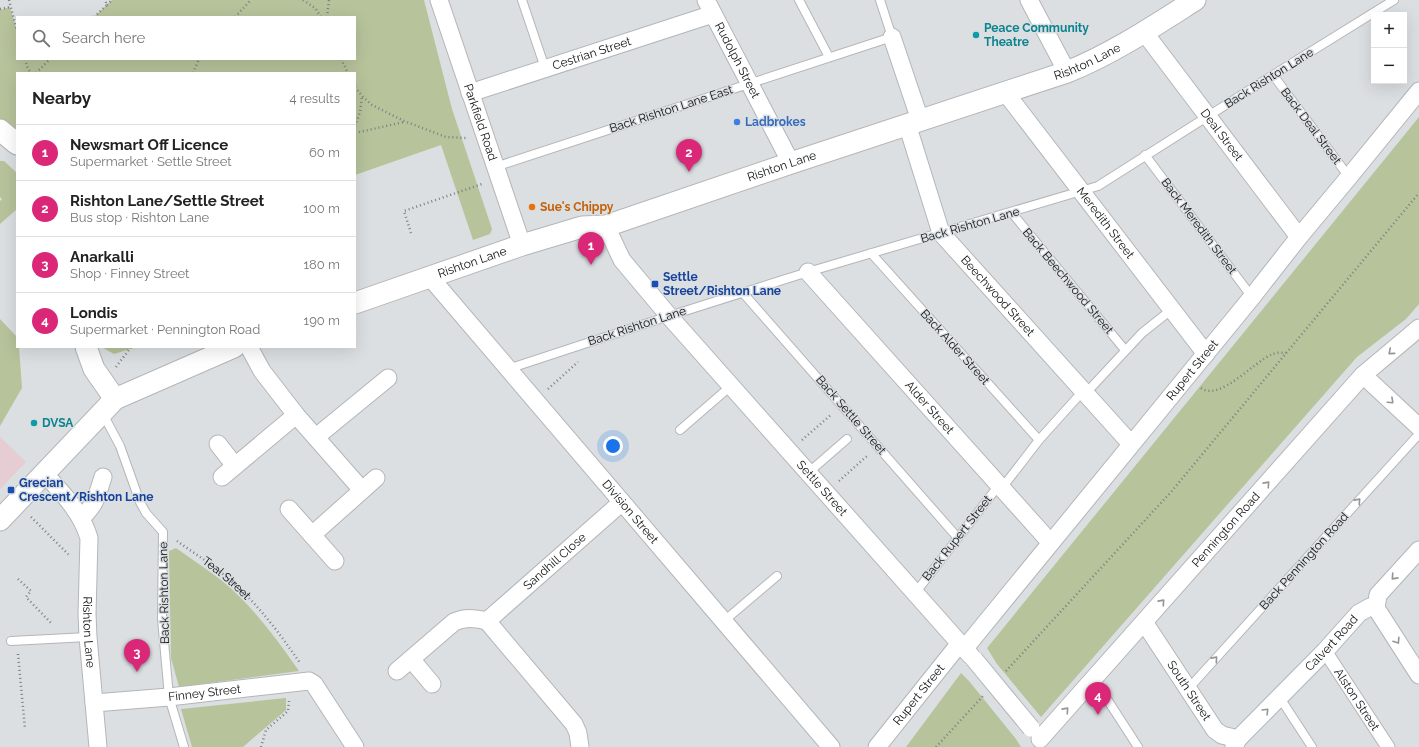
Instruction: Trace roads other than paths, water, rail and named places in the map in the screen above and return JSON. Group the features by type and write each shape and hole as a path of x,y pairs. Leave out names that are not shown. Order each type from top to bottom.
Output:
{"street":[{"name":"Parkfield Road","path":"439,0 522,244"},
{"path":"1029,0 1067,72"},
{"name":"Rishton Lane","path":"356,303 522,244 582,227 606,226 913,122 1067,72 1093,62 1195,0"},
{"name":"Cestrian Street","path":"470,93 545,68 709,7"},
{"name":"Rudolph Street","path":"709,7 791,163"},
{"name":"Deal Street","path":"1144,32 1299,237"},
{"name":"Beechwood Street","path":"892,37 941,233 1132,444"},
{"name":"Rupert Street","path":"877,747 966,650 1050,542 1252,298 1299,237 1419,91"},
{"name":"Meredith Street","path":"1005,92 1206,354"},
{"path":"0,130 16,143"},
{"name":"Settle Street","path":"606,226 622,260 669,316 916,592 1039,738"},
{"name":"Alder Street","path":"808,272 1050,542"},
{"name":"Division Street","path":"429,276 831,747"},
{"name":"Pennington Road","path":"1039,738 1094,679 1364,375 1419,328"},
{"path":"86,348 108,406"},
{"path":"0,520 108,406 232,348"},
{"path":"250,348 262,371 296,415 362,490"},
{"path":"1364,375 1419,427"},
{"path":"316,438 388,378"},
{"path":"222,477 296,415"},
{"path":"218,444 235,466"},
{"name":"Rishton Lane","path":"44,473 77,510 89,538 88,637 98,747"},
{"path":"81,518 95,503 103,477"},
{"path":"312,535 376,478"},
{"name":"Sandhill Close","path":"487,621 622,502"},
{"path":"289,509 335,561"},
{"path":"1419,550 1378,595 1376,608 1419,675"},
{"name":"Calvert Road","path":"1236,743 1325,651 1359,613 1370,607 1376,608"},
{"path":"397,671 454,622 462,619 473,618 487,621 574,724 578,733 580,747"},
{"name":"South Street","path":"1144,622 1189,688 1215,730 1236,743"},
{"name":"Alston Street","path":"1325,651 1388,747"},
{"path":"411,659 432,684"},
{"name":"Finney Street","path":"94,703 169,697 308,681 314,684 356,747"}],"lane":[{"path":"523,0 545,68"},
{"path":"799,0 830,57"},
{"path":"880,0 892,37"},
{"name":"Back Rishton Lane","path":"508,369 808,272 1012,213 1098,186 1145,155 1394,0"},
{"name":"Back Rishton Lane East","path":"497,173 750,83 892,37"},
{"name":"Back Deal Street","path":"1273,75 1349,177"},
{"name":"Back Meredith Street","path":"1145,155 1252,298"},
{"name":"Back Beechwood Street","path":"1012,213 1125,350"},
{"name":"Back Alder Street","path":"871,253 1039,440"},
{"name":"Back Settle Street","path":"743,293 958,538"},
{"name":"Back Rupert Street","path":"916,592 958,538 1039,440 1142,332 1171,310"},
{"path":"680,430 732,386"},
{"name":"Back Rishton Lane","path":"108,406 120,446 140,502 146,513 163,532 162,619 169,697 184,747"},
{"name":"Back Pennington Road","path":"1189,688 1419,434"},
{"path":"809,472 847,439"},
{"path":"724,621 777,576"},
{"path":"14,641 88,637"},
{"path":"1094,679 1138,747"},
{"path":"1280,698 1312,747"}],"place":[{"name":"Peace Community Theatre","path":"976,35"},
{"name":"Ladbrokes","path":"737,122"},
{"name":"Rishton Lane/Settle Street","path":"689,172"},
{"name":"Sue's Chippy","path":"532,207"},
{"name":"Newsmart Off Licence","path":"591,265"},
{"name":"Settle Street/Rishton Lane","path":"655,284"},
{"name":"DVSA","path":"34,423"},
{"name":"Grecian Crescent/Rishton Lane","path":"11,490"},
{"name":"Anarkalli","path":"137,672"},
{"name":"Londis","path":"1098,715"}]}
